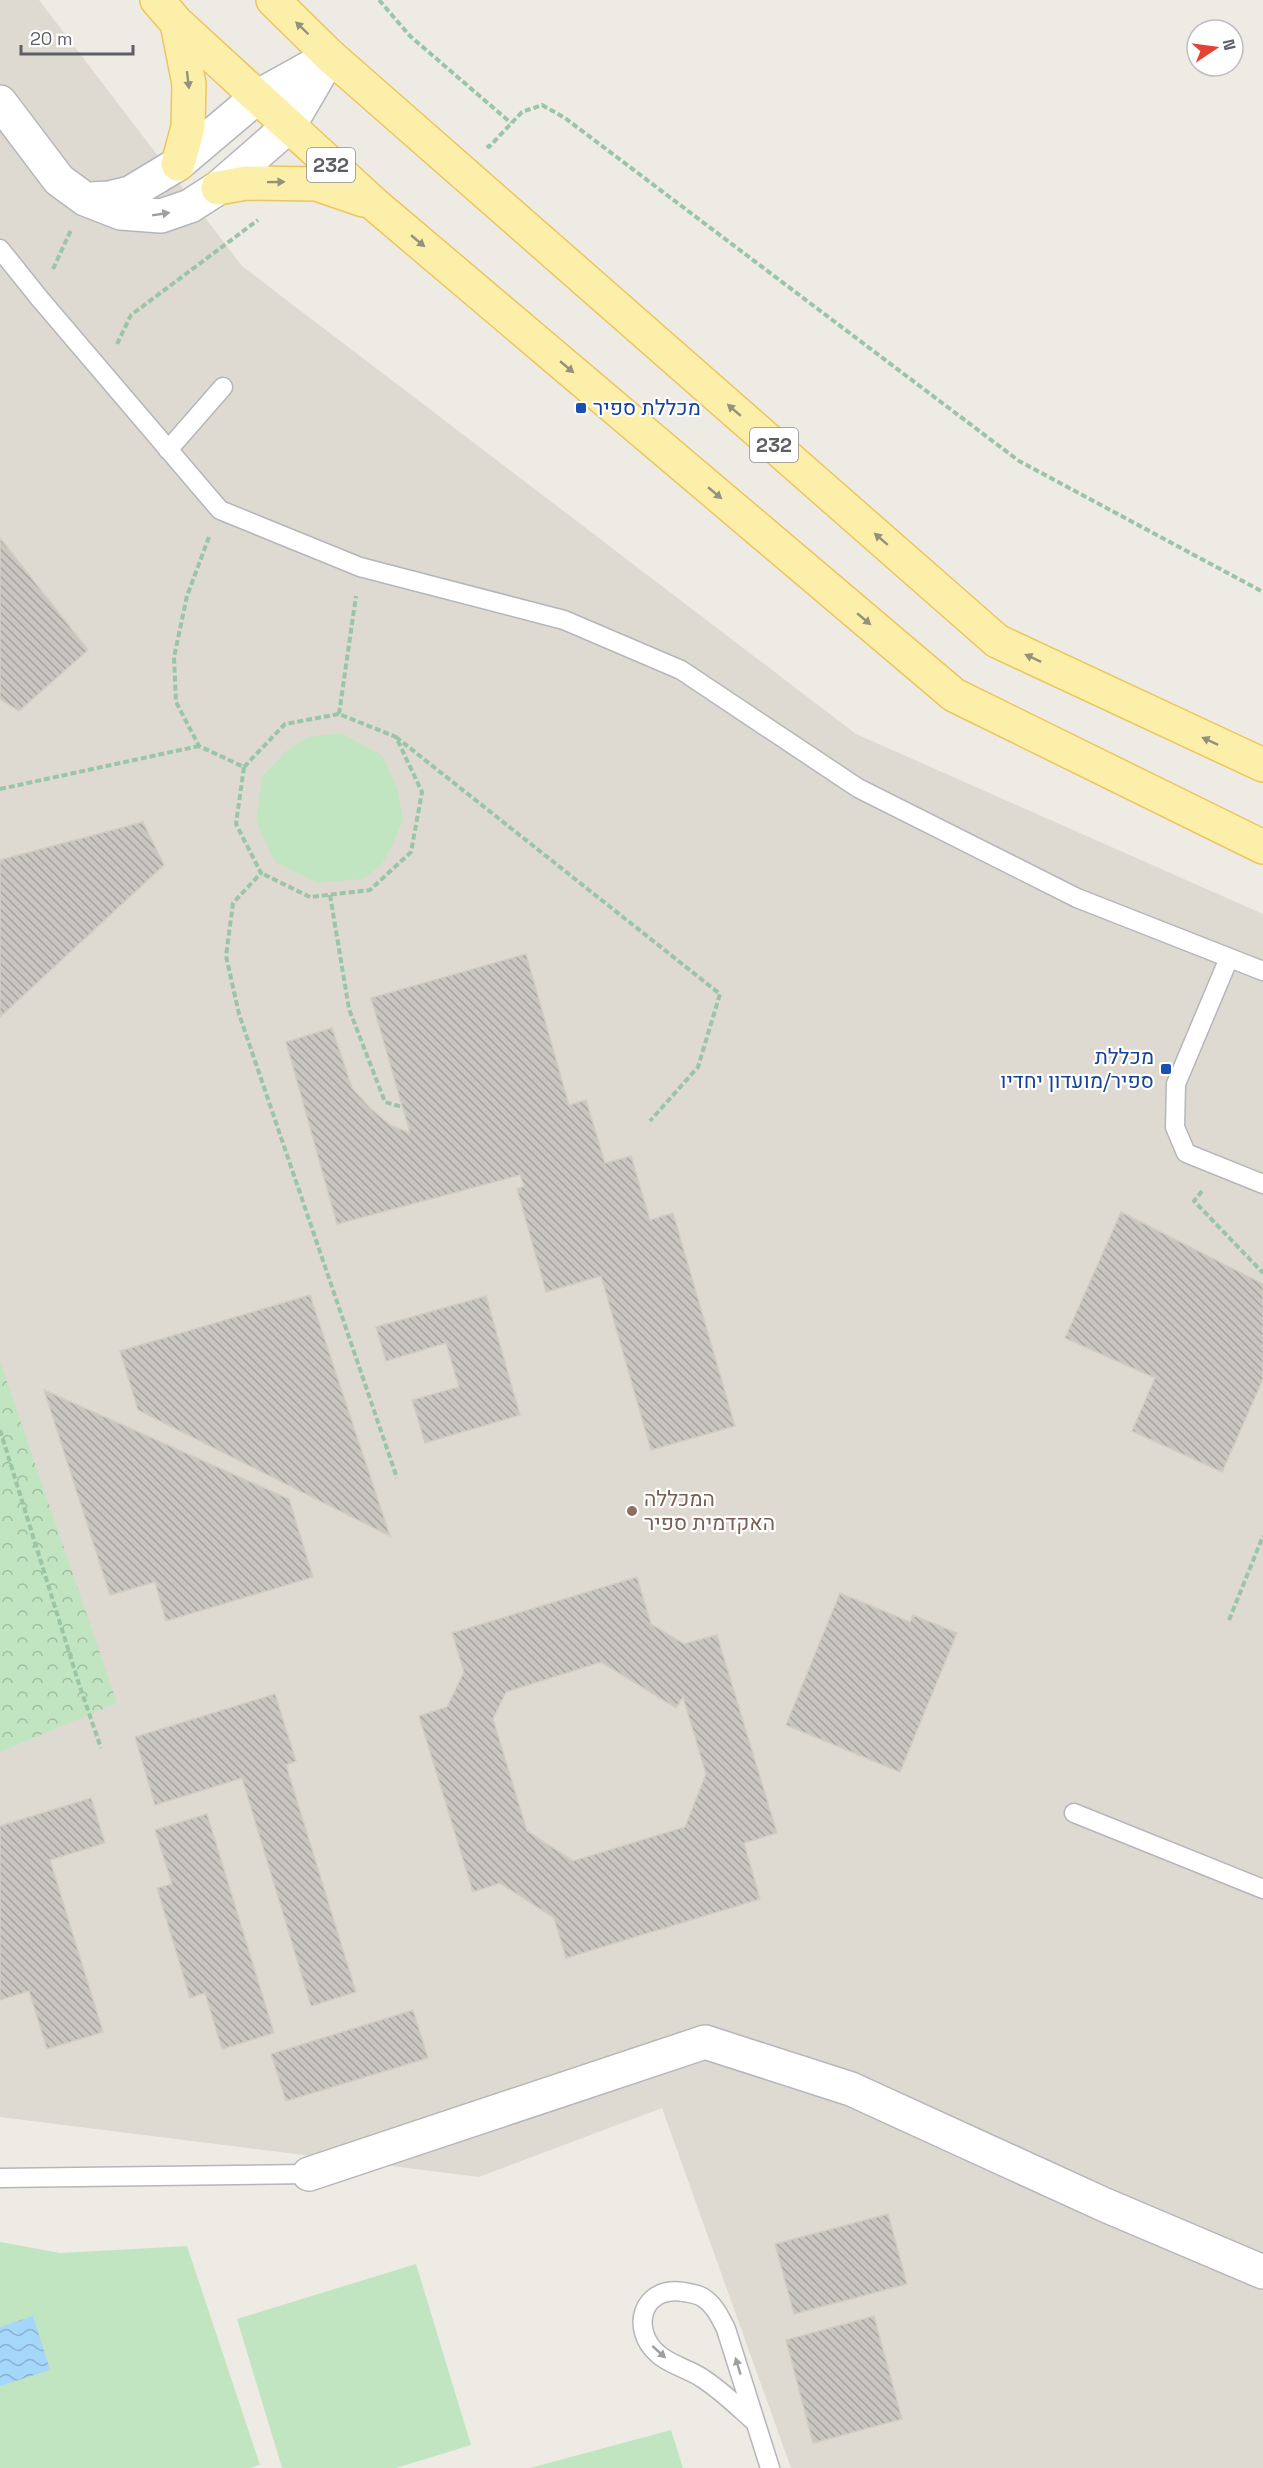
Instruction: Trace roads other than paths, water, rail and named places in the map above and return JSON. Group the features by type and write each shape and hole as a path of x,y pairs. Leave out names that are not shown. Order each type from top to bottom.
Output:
{"main road":[{"name":"232","path":"273,0 330,56 997,641 1263,765"},
{"name":"232","path":"167,11 373,203 954,695 1263,847"},
{"path":"167,11 189,84 188,127 178,164"},
{"path":"218,188 246,183 316,184 373,203"}],"street":[{"path":"85,199 109,198 130,193 178,164 257,97 330,56"},
{"path":"0,102 59,180 85,199 121,213 161,216 190,206 218,188 289,126 330,56"},
{"path":"309,2174 705,2042 851,2089 1105,2205 1263,2272"}],"lane":[{"path":"0,249 219,510 360,567 564,620 681,670 858,788 1077,898 1263,971"},
{"path":"168,450 223,387"},
{"path":"1229,958 1176,1084 1175,1127 1186,1153 1263,1184"},
{"path":"1074,1813 1263,1890"},
{"path":"0,2178 309,2174"},
{"path":"755,2422 701,2377 658,2354 645,2336 642,2319 646,2306 657,2294 672,2291 701,2296 714,2308 726,2329 770,2468"}],"water":[{"path":"33,2316 50,2370 0,2386 0,2327"}],"place":[{"name":"מכללת ספיר","path":"581,408"},
{"name":"מכללת ספיר/מועדון יחדיו","path":"1166,1069"},
{"name":"המכללה האקדמית ספיר","path":"632,1511"}]}
